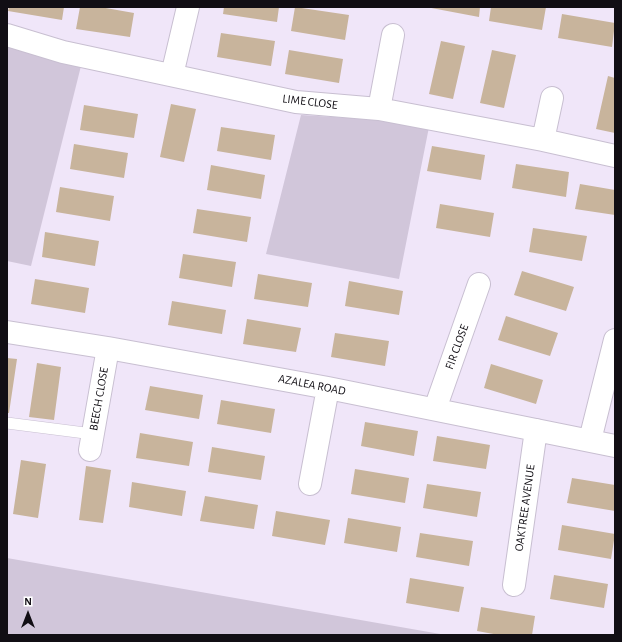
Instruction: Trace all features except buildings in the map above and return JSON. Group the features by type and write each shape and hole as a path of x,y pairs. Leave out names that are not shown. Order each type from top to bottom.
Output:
{"street":[{"path":"172,75 188,7"},
{"name":"LIME CLOSE","path":"7,35 62,52 296,102 379,109 543,140 615,156"},
{"path":"379,109 393,35"},
{"path":"543,140 552,98"},
{"name":"FIR CLOSE","path":"435,409 479,284"},
{"name":"AZALEA ROAD","path":"7,332 108,348 328,388 615,446"},
{"path":"590,440 615,340"},
{"name":"BEECH CLOSE","path":"91,442 108,348"},
{"path":"310,484 328,388"},
{"name":"OAKTREE AVENUE","path":"514,585 536,430"}],"lane":[{"path":"7,423 91,442"}],"shaded area":[{"path":"7,46 81,66 31,266 7,261"},
{"path":"301,115 400,121 429,127 399,279 266,254"},
{"path":"7,558 446,635 7,635"}]}
